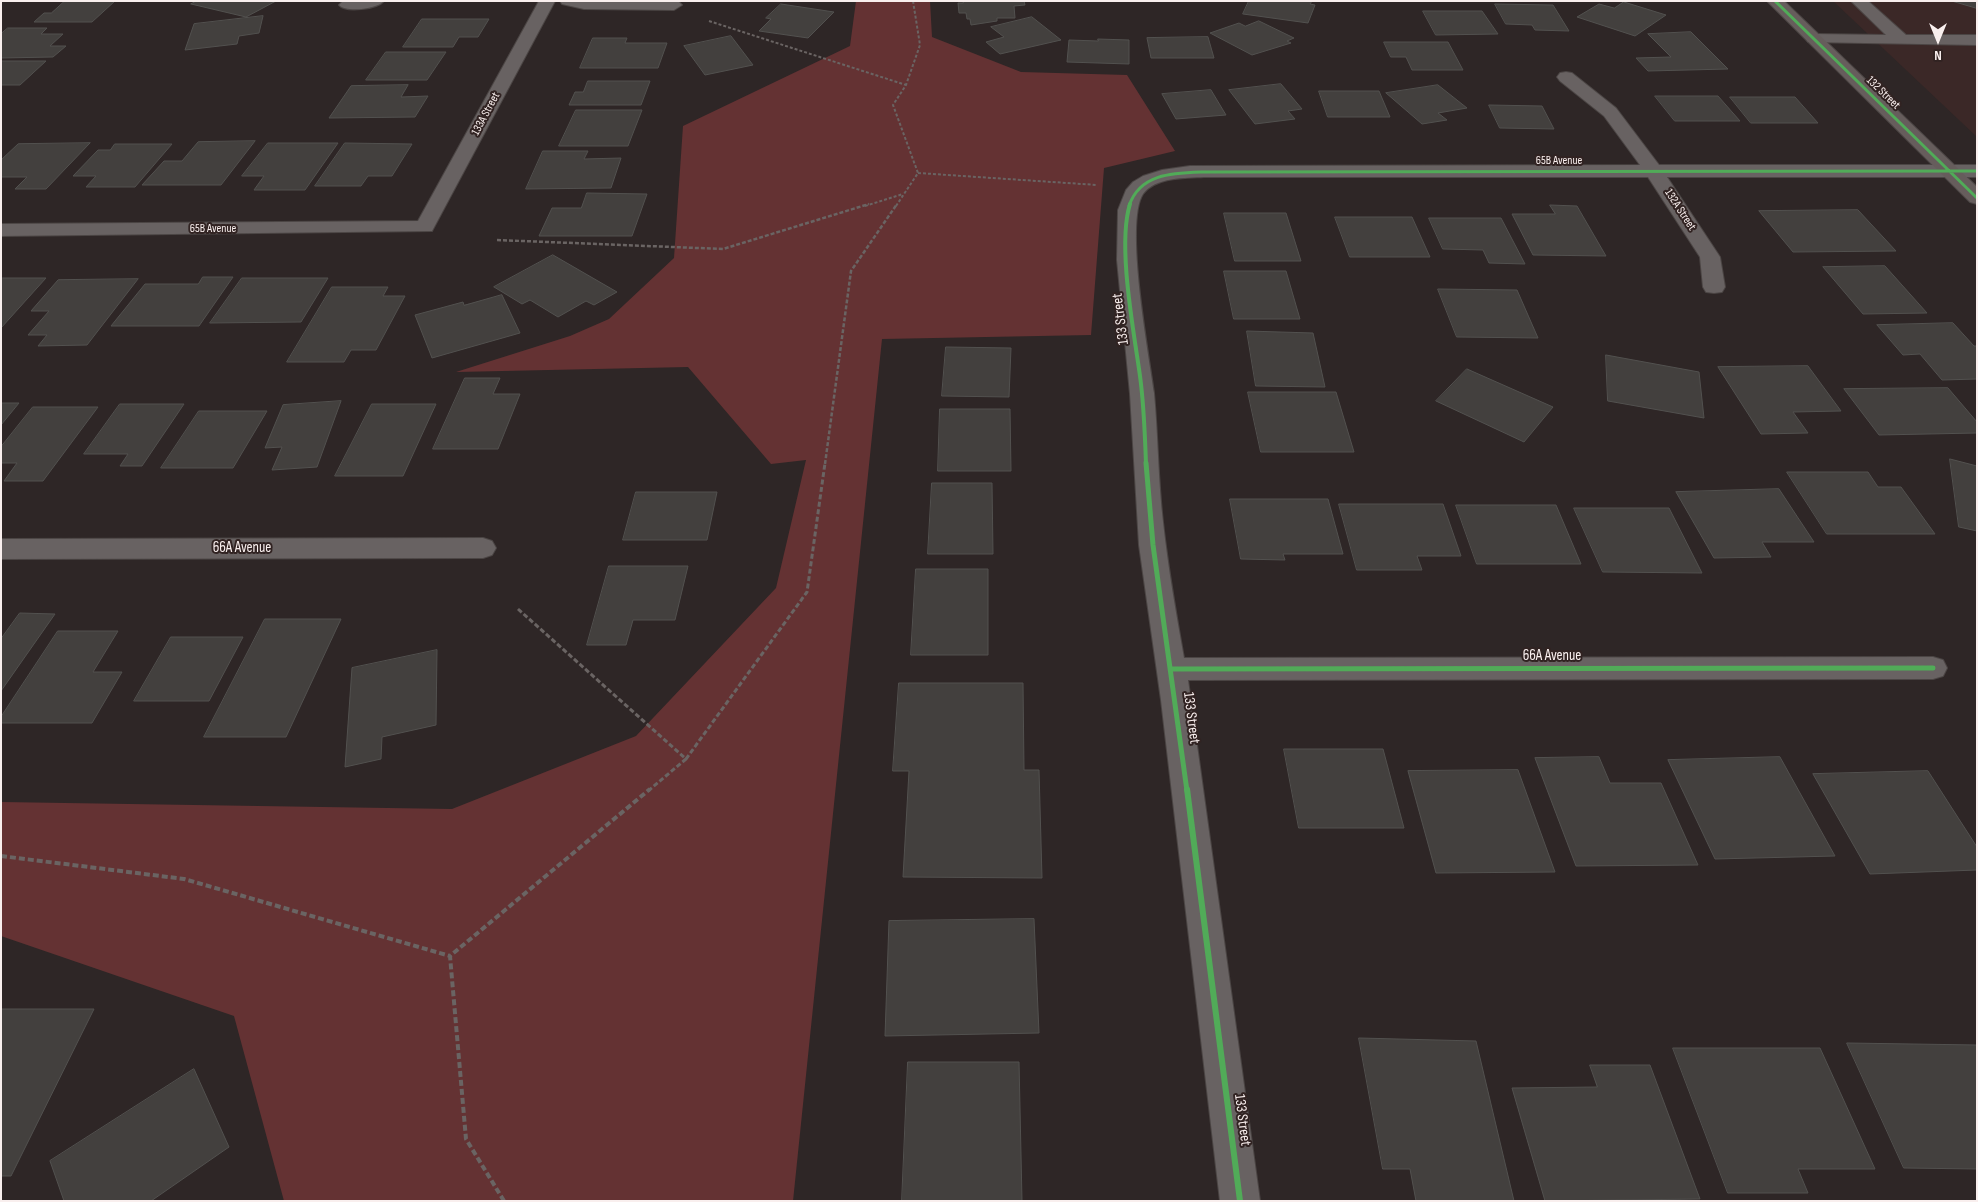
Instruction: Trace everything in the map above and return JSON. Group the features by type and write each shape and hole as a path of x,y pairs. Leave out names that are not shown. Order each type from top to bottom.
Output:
{"main road":[{"name":"132 Street","path":"1775,1 1977,198"}],"street":[{"path":"348,4 376,1"},
{"name":"133A Street","path":"425,227 546,1"},
{"path":"568,1 674,5"},
{"path":"1859,1 1902,40"},
{"path":"1814,39 1977,40"},
{"name":"132A Street","path":"1566,77 1610,112 1653,171 1710,257 1714,287"},
{"name":"65B Avenue","path":"1142,183 1174,174 1227,171 1977,171"},
{"name":"133 Street","path":"1142,183 1134,191 1128,203 1127,217 1129,282 1142,395 1150,524 1172,669 1240,1201"},
{"name":"65B Avenue","path":"1,230 425,227"},
{"name":"66A Avenue","path":"1,549 483,548"},
{"name":"66A Avenue","path":"1172,669 1933,668"}],"path":[{"path":"914,1 920,45 906,86 893,105 918,173"},
{"path":"709,21 906,86"},
{"path":"918,173 1102,186"},
{"path":"450,956 686,758 806,592 851,271 918,173"},
{"path":"496,240 723,249 904,194"},
{"path":"518,609 686,758"},
{"path":"1,856 184,879 450,956"},
{"path":"450,956 466,1139 504,1201"}],"shaded area":[{"path":"856,1 930,1 932,37 1021,72 1127,75 1175,151 1104,168 1091,335 882,339 793,1201 284,1201 234,1016 1,936 1,802 452,809 636,736 776,588 806,460 771,464 688,367 456,372 570,336 609,319 674,258 683,126 850,46"},
{"path":"1833,1 1977,1 1977,137"}],"building":[{"path":"65,1 115,1 92,22 34,22 44,13 51,13"},
{"path":"197,1 276,1 246,17 191,4"},
{"path":"963,1 1024,1 1025,5 1014,6 1015,18 997,18 997,21 971,25 966,13 959,13 958,3 963,3"},
{"path":"1249,1 1312,1 1310,4 1315,5 1308,23 1243,14"},
{"path":"1952,1 1977,1 1977,8"},
{"path":"1624,2 1666,15 1635,36 1577,17 1599,4 1614,8"},
{"path":"781,4 834,12 808,38 759,31 771,19 766,18"},
{"path":"1495,4 1553,5 1569,31 1535,30 1532,25 1506,24"},
{"path":"1423,11 1482,11 1498,34 1436,35"},
{"path":"263,16 259,33 239,36 237,44 185,50 194,24"},
{"path":"1032,17 1061,40 1000,54 986,42 1004,37 991,27"},
{"path":"422,19 489,19 478,37 459,37 453,47 403,47"},
{"path":"1259,21 1294,38 1287,41 1291,43 1252,55 1210,33 1239,23 1245,26"},
{"path":"8,28 47,28 41,34 63,34 50,46 66,46 53,57 1,58 1,34"},
{"path":"1691,32 1728,69 1648,71 1636,58 1671,57 1648,34"},
{"path":"731,36 753,65 705,75 684,46"},
{"path":"1208,37 1214,58 1151,58 1147,38"},
{"path":"593,38 627,38 625,43 667,43 658,68 580,68"},
{"path":"1098,39 1129,40 1129,64 1067,62 1069,40 1098,41"},
{"path":"1384,42 1448,42 1463,70 1412,70 1406,57 1391,57"},
{"path":"386,52 446,52 427,80 366,80"},
{"path":"1,61 46,61 20,85 1,85"},
{"path":"588,81 650,81 641,105 569,105 575,92 583,92"},
{"path":"1281,84 1302,109 1288,111 1295,119 1255,124 1229,90"},
{"path":"408,85 401,97 428,96 415,117 329,118 351,86"},
{"path":"1438,85 1467,108 1438,113 1447,120 1422,124 1386,93"},
{"path":"1211,90 1226,115 1176,119 1162,94"},
{"path":"1319,91 1379,91 1390,117 1328,117"},
{"path":"1655,96 1718,96 1740,121 1675,121"},
{"path":"1730,97 1795,97 1818,123 1751,123"},
{"path":"1489,105 1542,106 1554,129 1500,128"},
{"path":"576,110 642,110 628,146 559,146"},
{"path":"255,141 221,185 142,185 164,161 182,161 198,142"},
{"path":"90,143 46,189 15,189 27,177 1,177 1,160 18,144"},
{"path":"268,143 338,143 305,190 254,190 264,176 242,176"},
{"path":"345,143 412,144 392,176 368,176 361,186 315,186"},
{"path":"115,144 172,144 135,187 86,187 96,176 73,176 98,150 110,150"},
{"path":"543,151 588,151 584,159 621,158 611,188 526,189"},
{"path":"587,193 647,194 632,236 539,236 552,208 581,208"},
{"path":"1550,205 1577,206 1606,256 1533,255 1512,214 1555,214"},
{"path":"1858,210 1896,251 1793,252 1759,211"},
{"path":"1224,213 1286,213 1301,261 1235,261"},
{"path":"1335,217 1412,217 1430,257 1350,257"},
{"path":"1429,218 1501,218 1525,264 1489,263 1483,250 1443,249"},
{"path":"553,255 617,292 594,305 586,301 558,317 530,300 522,304 494,287"},
{"path":"1885,266 1927,313 1863,314 1823,267"},
{"path":"1224,271 1286,271 1300,319 1234,319"},
{"path":"203,277 233,277 199,326 111,326 145,284 198,284"},
{"path":"46,278 1,328 1,279"},
{"path":"242,278 328,278 301,322 210,323"},
{"path":"138,279 87,345 38,346 47,335 28,335 49,311 31,311 58,280"},
{"path":"332,287 388,287 383,296 405,296 376,350 351,350 344,362 287,362"},
{"path":"1438,289 1517,290 1538,338 1457,337"},
{"path":"502,295 520,333 432,358 415,315 463,302 464,305"},
{"path":"1953,323 1974,346 1977,346 1977,379 1942,380 1920,354 1903,355 1877,325"},
{"path":"1247,331 1313,333 1325,387 1256,386"},
{"path":"946,347 1011,348 1009,397 942,396"},
{"path":"1606,355 1699,372 1704,418 1608,401"},
{"path":"1808,366 1841,411 1793,412 1808,433 1761,434 1718,367"},
{"path":"1467,369 1553,407 1524,442 1436,401"},
{"path":"465,378 500,378 493,394 520,394 498,449 433,449"},
{"path":"1948,388 1977,422 1977,433 1879,435 1844,389"},
{"path":"1248,392 1336,392 1354,452 1261,452"},
{"path":"341,401 317,467 272,470 282,447 265,448 283,405"},
{"path":"1,403 19,403 1,425"},
{"path":"120,404 184,404 142,466 120,466 128,454 84,454"},
{"path":"372,404 436,404 403,476 335,476"},
{"path":"33,407 98,407 43,481 4,481 17,463 1,463 1,447"},
{"path":"940,409 1010,409 1011,471 938,471"},
{"path":"199,411 267,411 233,468 161,468"},
{"path":"1950,459 1977,466 1977,531 1959,527"},
{"path":"1787,472 1868,472 1878,487 1901,487 1935,534 1827,534"},
{"path":"932,483 992,483 993,554 928,554"},
{"path":"1779,489 1814,542 1762,542 1771,557 1714,558 1676,492"},
{"path":"636,492 717,492 707,540 623,540"},
{"path":"1230,499 1328,499 1343,554 1283,554 1285,560 1241,559"},
{"path":"1339,504 1443,504 1461,556 1417,556 1422,570 1357,570"},
{"path":"1456,505 1556,505 1581,564 1477,564"},
{"path":"1574,508 1669,508 1702,573 1603,572"},
{"path":"609,566 688,566 675,620 633,620 626,645 587,645"},
{"path":"916,569 988,569 988,655 911,655"},
{"path":"20,613 55,614 1,691 1,639"},
{"path":"265,619 341,619 286,737 204,737"},
{"path":"58,631 118,631 93,672 122,672 92,723 1,723 1,717"},
{"path":"171,637 243,637 209,701 134,701"},
{"path":"437,650 436,725 382,737 381,759 345,767 352,668"},
{"path":"899,683 1023,683 1024,770 1039,770 1042,878 903,877 909,771 893,771"},
{"path":"1284,749 1383,749 1404,828 1299,828"},
{"path":"1599,757 1610,783 1661,783 1698,865 1576,866 1535,758"},
{"path":"1780,757 1835,856 1715,859 1668,760"},
{"path":"1518,770 1555,872 1436,873 1408,771"},
{"path":"1928,771 1977,847 1977,870 1870,874 1813,774"},
{"path":"1034,919 1039,1033 885,1036 889,921"},
{"path":"1,1009 94,1009 11,1176 1,1176"},
{"path":"1359,1038 1476,1041 1514,1201 1416,1201 1410,1169 1383,1169"},
{"path":"1847,1043 1977,1045 1977,1169 1904,1168"},
{"path":"1673,1048 1820,1048 1875,1169 1798,1169 1808,1193 1728,1193"},
{"path":"908,1062 1019,1062 1022,1201 902,1201"},
{"path":"1590,1065 1650,1065 1700,1199 1545,1201 1512,1088 1597,1087"},
{"path":"194,1069 229,1147 151,1201 64,1201 50,1161"}],"cycle path":[{"path":"1775,1 1977,198"},
{"path":"1240,1201 1176,700 1150,523 1142,394 1127,260 1126,233 1128,210 1133,194 1140,186 1162,176 1176,173 1227,171 1977,171"},
{"path":"1172,669 1933,668"}]}
